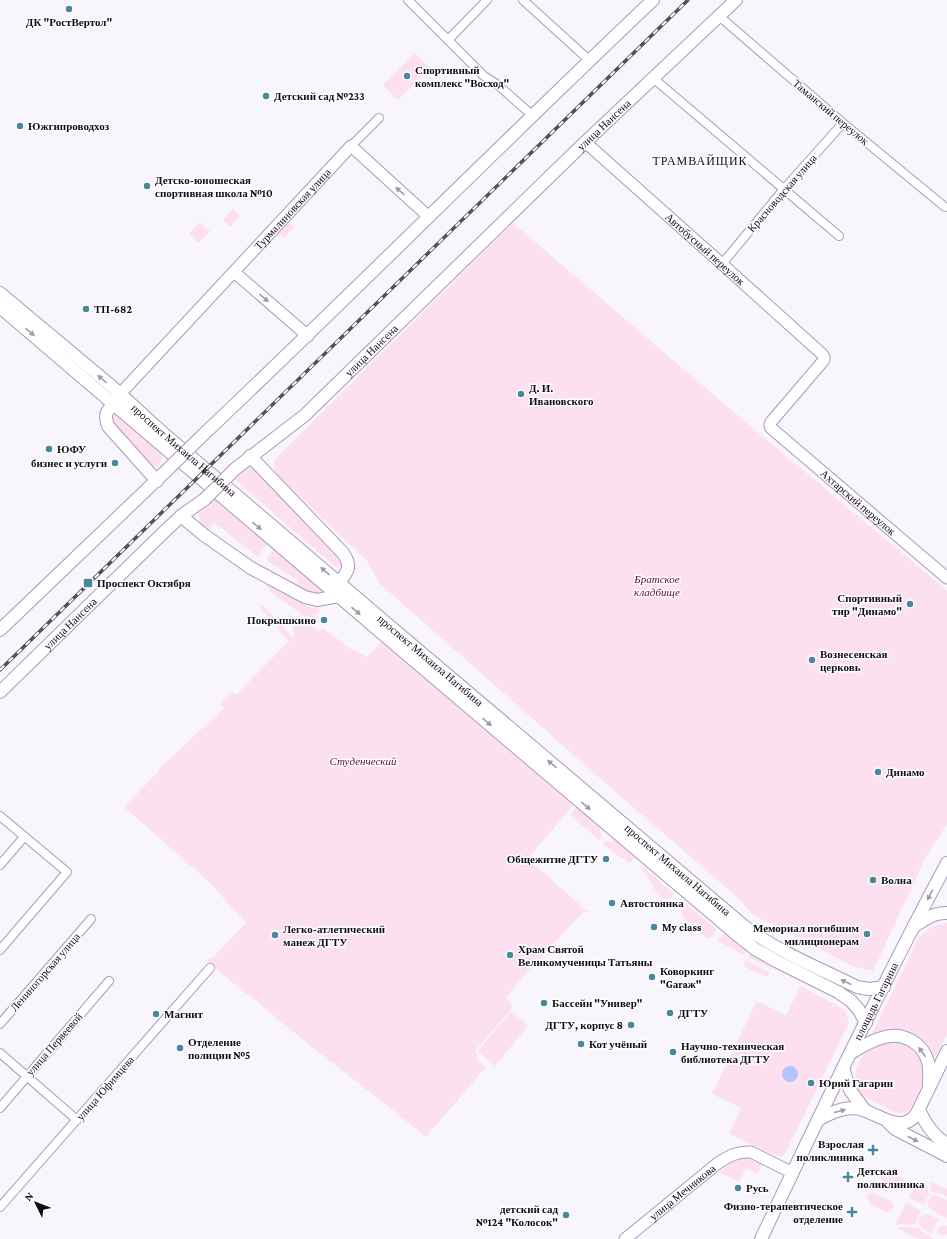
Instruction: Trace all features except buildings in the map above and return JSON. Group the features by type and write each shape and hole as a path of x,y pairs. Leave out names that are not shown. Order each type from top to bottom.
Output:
{"main road":[{"path":"0,630 308,336 652,0"},
{"name":"улица Нансена","path":"0,692 181,516 201,502 250,456 305,415 585,142 736,0"},
{"name":"проспект Михаила Нагибина","path":"0,293 327,586 736,934 776,961 838,992 859,1010 866,1023"},
{"name":"проспект Михаила Нагибина","path":"0,307 163,433 748,929 760,938 786,952 858,987 869,989 884,987"},
{"path":"117,398 106,413 105,418 108,426 161,476"},
{"path":"250,456 343,553 347,559 349,567 339,583"},
{"path":"198,530 195,519 201,502"},
{"path":"181,516 251,568 302,596 314,600 339,596"},
{"path":"164,532 184,527 198,530"},
{"path":"323,598 327,592 327,586"},
{"name":"площадь Гагарина","path":"761,1239 913,927 947,863"},
{"path":"913,927 931,916 940,913 947,914"},
{"path":"851,1053 867,1043 885,1037 899,1036 906,1038 919,1047 926,1057 929,1074 928,1089"},
{"path":"818,1120 831,1113 845,1109 864,1109 886,1120 898,1123 906,1122 912,1119 918,1110 947,1050"},
{"path":"844,1068 850,1090 864,1109"},
{"path":"918,1110 933,1134 939,1140 947,1144"},
{"path":"886,1120 895,1129 947,1156"}],"street":[{"path":"408,0 484,76 498,85 533,116"},
{"path":"448,40 487,0"},
{"path":"523,0 590,60"},
{"name":"Таманский переулок","path":"719,16 843,123 945,207"},
{"path":"653,78 839,236"},
{"name":"Турмалиновская улица","path":"117,398 351,146 379,118"},
{"name":"Красноводская улица","path":"722,264 784,189 843,123"},
{"name":"Автобусный переулок","path":"585,142 824,357 824,360 770,425"},
{"path":"351,146 430,216"},
{"path":"234,272 308,336"},
{"name":"Ахтарский переулок","path":"770,425 947,578"},
{"path":"0,816 67,872 0,950"},
{"path":"0,866 24,837"},
{"name":"Лениногорская улица","path":"0,1024 91,919"},
{"name":"улица Юфимцева","path":"0,1207 210,968"},
{"name":"улица Первеевой","path":"0,1108 109,981"},
{"path":"0,1053 77,1120"},
{"name":"улица Мечникова","path":"625,1239 718,1163 731,1155 751,1152 792,1173"}],"green space":[{"name":"Спортивный комплекс \"Восход\"","path":"415,53 430,68 398,100 383,85"},
{"path":"233,209 240,216 230,227 223,220"},
{"path":"288,221 294,227 284,238 277,232"},
{"path":"200,222 210,231 199,243 189,234"},
{"name":"Братское кладбище","path":"513,223 756,431 947,591 947,824 925,859 873,971 855,967 753,915 737,897 379,583 367,561 278,476 274,468 275,459"},
{"path":"113,412 118,413 161,452 162,459 159,466 149,467 113,427 109,415"},
{"path":"246,467 254,468 343,557 343,566 337,568 234,479 239,472"},
{"path":"215,499 267,544 258,557 215,523 207,532 203,528 200,522 199,514"},
{"path":"273,550 320,588 322,590 321,592 314,595 295,587 298,581 266,560"},
{"path":"264,582 298,601 319,609 319,612 311,621 271,592"},
{"name":"Студенческий","path":"263,605 292,637 295,634 293,632 293,624 297,623 302,627 307,621 319,631 323,628 348,647 368,657 382,641 573,805 528,859 582,908 590,911 588,913 584,911 506,997 513,1007 475,1051 478,1054 476,1058 486,1067 426,1137 205,960 212,958 246,923 209,882 124,807 159,771 158,770 224,708 220,703 232,691 236,695 289,641 260,608"},
{"path":"577,807 600,826 602,837 599,840 570,815"},
{"path":"606,840 610,842 617,840 636,856 630,863 623,858 622,859 603,844"},
{"path":"641,865 674,894 670,899 664,899 652,889 653,884 640,867"},
{"path":"683,902 716,929 711,938 707,938 682,916 681,905"},
{"path":"947,923 947,1034 932,1064 920,1043 870,1038 918,939 924,932 931,928"},
{"path":"725,932 747,948 744,955 718,941"},
{"path":"751,952 772,966 771,969 748,957"},
{"path":"746,960 769,972 767,977 743,966"},
{"path":"801,986 845,1010 849,1023 784,1156 777,1156 729,1134 741,1108 712,1094 757,1001 786,1015"},
{"path":"511,1011 528,1026 495,1066 478,1051"},
{"path":"887,1040 901,1041 911,1047 919,1056 924,1067 922,1083 917,1096 912,1107 904,1113 897,1113 869,1099 862,1094 856,1083 856,1071 860,1060 868,1050"},
{"path":"740,1155 762,1165 758,1174 746,1168 739,1182 719,1172"},
{"path":"883,1170 903,1178 905,1182 903,1187 899,1188 881,1180 879,1176"},
{"path":"931,1182 947,1189 947,1197 939,1193 931,1192"},
{"path":"927,1183 929,1195 925,1205 909,1198 915,1186"},
{"path":"871,1193 891,1201 893,1203 893,1208 889,1212 886,1212 869,1203 867,1196"},
{"path":"935,1195 947,1200 947,1218 934,1211 928,1205 927,1202 929,1198"},
{"path":"906,1203 920,1210 921,1213 914,1224 896,1225 896,1223"},
{"path":"926,1214 939,1219 932,1234 922,1228 919,1223 920,1217"},
{"path":"941,1225 947,1226 947,1235 942,1236 938,1233 938,1229"},
{"path":"899,1227 918,1228 934,1239 919,1239 898,1229"}],"water":[{"path":"790,1066 796,1068 798,1074 796,1080 790,1082 784,1080 782,1074 784,1068"}],"railway":[{"path":"0,670 688,0"}],"place":[{"name":"ДК \"РостВертол\"","path":"69,9"},
{"name":"Спортивный комплекс \"Восход\"","path":"407,76"},
{"name":"Детский сад №233","path":"266,96"},
{"name":"Южгипроводхоз","path":"20,126"},
{"name":"Детско-юношеская спортивная школа №10","path":"147,186"},
{"name":"ТП-682","path":"86,309"},
{"name":"Д. И. Ивановского","path":"521,394"},
{"name":"ЮФУ","path":"49,449"},
{"name":"бизнес и услуги","path":"115,463"},
{"name":"Проспект Октября","path":"88,583"},
{"name":"Спортивный тир \"Динамо\"","path":"910,604"},
{"name":"Покрышкино","path":"324,620"},
{"name":"Вознесенская церковь","path":"812,660"},
{"name":"Динамо","path":"878,772"},
{"name":"Общежитие ДГТУ","path":"606,859"},
{"name":"Волна","path":"873,880"},
{"name":"Автостоянка","path":"612,903"},
{"name":"My class","path":"654,927"},
{"name":"Мемориал погибшим милиционерам","path":"867,934"},
{"name":"Легко-атлетический манеж ДГТУ","path":"275,935"},
{"name":"Храм Святой Великомученицы Татьяны","path":"510,955"},
{"name":"Коворкинг \"Gаraж\"","path":"652,977"},
{"name":"Бассейн \"Универ\"","path":"544,1003"},
{"name":"ДГТУ","path":"670,1013"},
{"name":"Магнит","path":"156,1014"},
{"name":"ДГТУ, корпус 8","path":"631,1025"},
{"name":"Кот учёный","path":"581,1044"},
{"name":"Отделение полиции №5","path":"180,1048"},
{"name":"Научно-техническая библиотека ДГТУ","path":"673,1052"},
{"name":"Юрий Гагарин","path":"811,1083"},
{"name":"Взрослая поликлиника","path":"873,1150"},
{"name":"Детская поликлиника","path":"848,1177"},
{"name":"Русь","path":"738,1188"},
{"name":"Физио-терапевтическое отделение","path":"852,1212"},
{"name":"детский сад №124 \"Колосок\"","path":"566,1215"}],"district":[{"name":"ТРАМВАЙЩИК","path":"700,161"}]}
